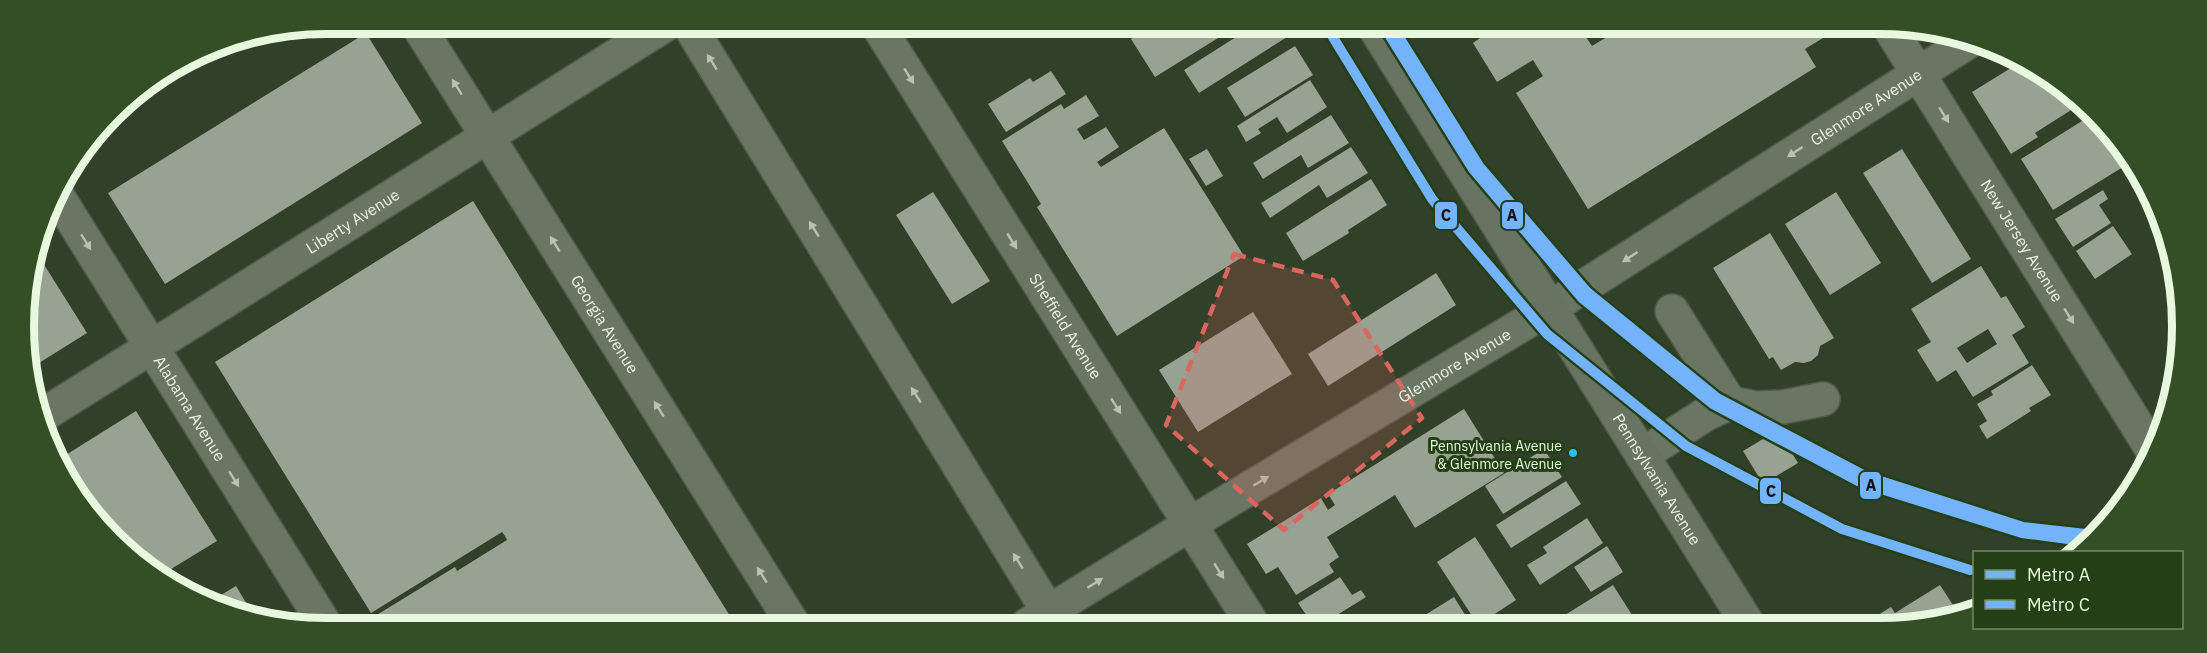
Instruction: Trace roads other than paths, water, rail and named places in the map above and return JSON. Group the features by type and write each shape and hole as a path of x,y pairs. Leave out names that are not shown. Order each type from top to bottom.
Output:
{"main road":[{"name":"Pennsylvania Avenue","path":"1379,34 1744,618"}],"street":[{"name":"Georgia Avenue","path":"423,34 790,618"},
{"name":"Liberty Avenue","path":"47,412 651,34"},
{"path":"694,34 1038,618"},
{"name":"Sheffield Avenue","path":"883,34 1249,618"},
{"name":"New Jersey Avenue","path":"1894,35 2148,443"},
{"name":"Glenmore Avenue","path":"1038,618 1550,308 1962,46"},
{"name":"Alabama Avenue","path":"63,203 321,618"},
{"path":"1672,311 1730,403"},
{"path":"1642,455 1706,414 1730,403 1755,408 1783,407 1823,399"}],"metro line":[{"name":"C","path":"1331,34 1432,199 1547,334 1686,446 1842,529 1970,570"},
{"name":"A","path":"1389,34 1473,169 1582,298 1713,404 1862,483 2022,533 2079,541"},
{"name":"C","path":"1397,34 1479,166 1587,292 1717,398 1865,476 2023,527 2086,534"}],"place":[{"name":"Pennsylvania Avenue & Glenmore Avenue","path":"1573,453"}]}
